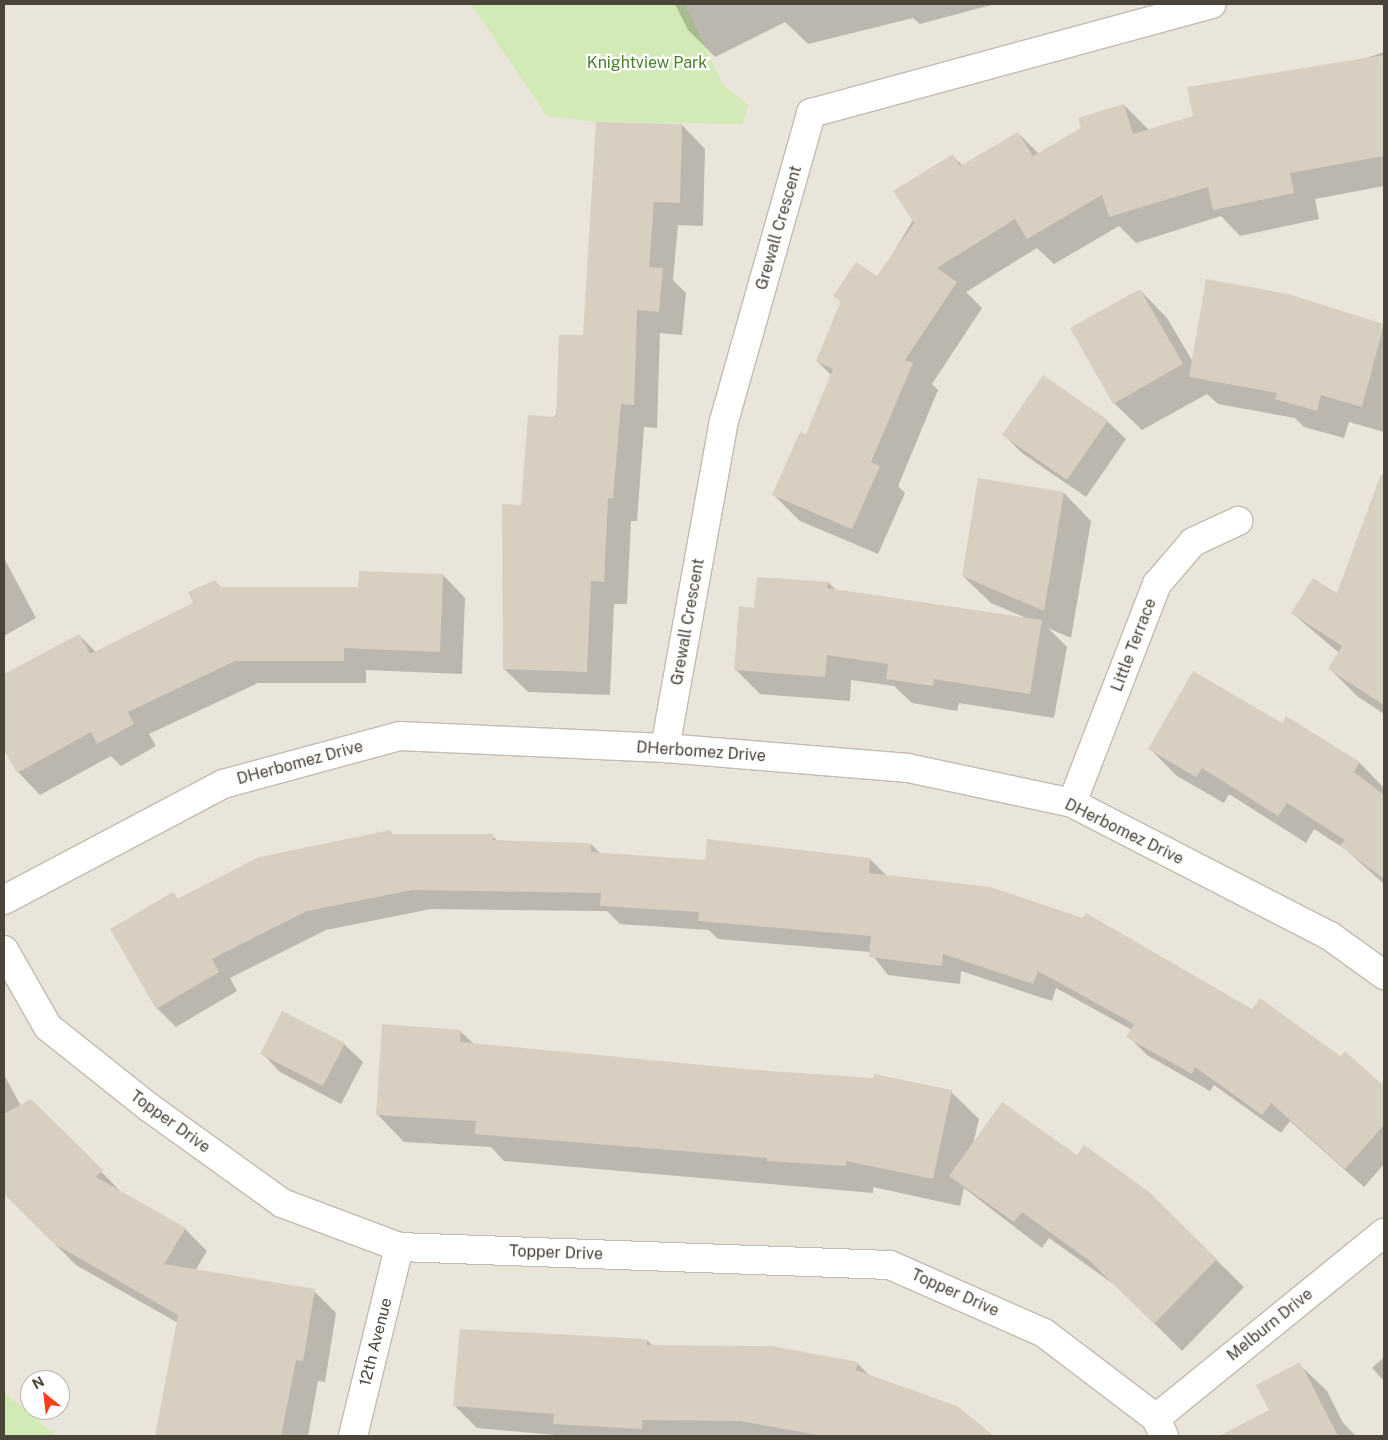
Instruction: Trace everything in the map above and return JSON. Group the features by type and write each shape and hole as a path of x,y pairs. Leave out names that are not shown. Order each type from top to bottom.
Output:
{"street":[{"name":"Grewall Crescent","path":"665,748 724,421 811,113 1211,4"},
{"name":"Little Terrace","path":"1072,803 1157,584 1193,542 1238,521"},
{"name":"DHerbomez Drive","path":"4,900 223,784 400,736 665,748 908,768 1072,803 1330,936 1384,975"},
{"name":"Topper Drive","path":"4,950 48,1027 150,1108 282,1203 398,1247 890,1265 1044,1333 1160,1427"},
{"name":"Melburn Drive","path":"1160,1427 1384,1233"},
{"name":"12th Avenue","path":"353,1436 398,1247"}],"shaded area":[{"path":"4,4 1384,4 1384,1436 57,1436 38,1420 70,1420 70,1370 20,1370 20,1405 5,1393"}],"green space":[{"name":"Knightview Park","path":"471,4 685,4 723,85 748,105 743,124 596,122 547,116"},
{"path":"4,1391 20,1405 20,1420 38,1420 57,1436 4,1436"}],"building":[{"path":"1384,55 1384,156 1290,173 1294,193 1213,210 1208,187 1109,217 1102,195 1027,239 1015,219 937,268 957,282 905,360 913,363 871,462 880,466 852,529 772,495 800,432 806,434 833,369 816,361 841,301 833,296 856,262 877,276 914,223 893,191 953,154 960,166 1018,132 1033,156 1081,128 1078,118 1124,104 1133,134 1193,116 1187,87"},
{"path":"596,122 682,124 680,203 654,202 649,267 663,268 659,312 637,310 634,405 621,404 613,498 608,498 604,582 591,581 587,672 503,669 502,504 521,505 528,415 556,417 559,335 583,335"},
{"path":"1206,279 1288,294 1384,324 1362,407 1321,395 1317,411 1275,399 1277,393 1189,377"},
{"path":"1140,289 1183,364 1113,404 1070,328"},
{"path":"1043,375 1108,420 1067,480 1002,435"},
{"path":"1381,474 1384,475 1384,705 1328,669 1342,646 1291,613 1313,578 1337,593"},
{"path":"978,478 1064,492 1044,611 962,576"},
{"path":"359,571 443,574 440,652 344,648 344,661 235,661 128,712 134,724 97,744 91,732 17,773 4,750 4,674 79,634 90,654 193,603 188,592 215,580 219,587 358,587"},
{"path":"757,577 829,582 827,588 1042,620 1030,694 934,679 933,686 886,679 888,664 827,655 825,677 734,670 739,606 754,608"},
{"path":"1193,671 1282,723 1286,716 1360,762 1354,772 1384,795 1384,879 1340,846 1345,840 1287,803 1278,816 1202,768 1196,777 1148,749"},
{"path":"390,830 391,834 493,834 493,840 591,843 591,852 705,860 707,839 870,858 869,873 991,887 1083,918 1086,913 1252,1009 1260,998 1340,1056 1345,1051 1384,1086 1384,1125 1345,1169 1271,1103 1262,1115 1195,1067 1192,1074 1126,1037 1134,1024 1038,971 1033,984 943,954 942,966 869,957 871,936 698,921 699,912 600,906 601,893 412,890 307,911 212,959 219,972 156,1009 110,929 173,892 177,899 259,857"},
{"path":"282,1011 345,1043 323,1086 260,1054"},
{"path":"382,1024 461,1030 460,1042 756,1070 874,1078 874,1074 952,1090 933,1179 846,1161 846,1166 767,1161 767,1158 475,1134 476,1121 376,1115"},
{"path":"31,1099 103,1170 96,1177 186,1228 164,1264 315,1289 303,1361 296,1360 281,1436 155,1436 178,1315 53,1243 4,1194 4,1114"},
{"path":"1002,1102 1077,1155 1084,1145 1148,1191 1217,1259 1154,1324 1090,1261 1022,1212 1014,1222 949,1176"},
{"path":"460,1329 647,1339 647,1345 772,1346 858,1362 856,1370 957,1406 994,1436 823,1436 740,1421 642,1420 642,1429 553,1424 554,1414 453,1406"},
{"path":"1300,1362 1338,1436 1219,1436 1269,1410 1256,1385"}]}
